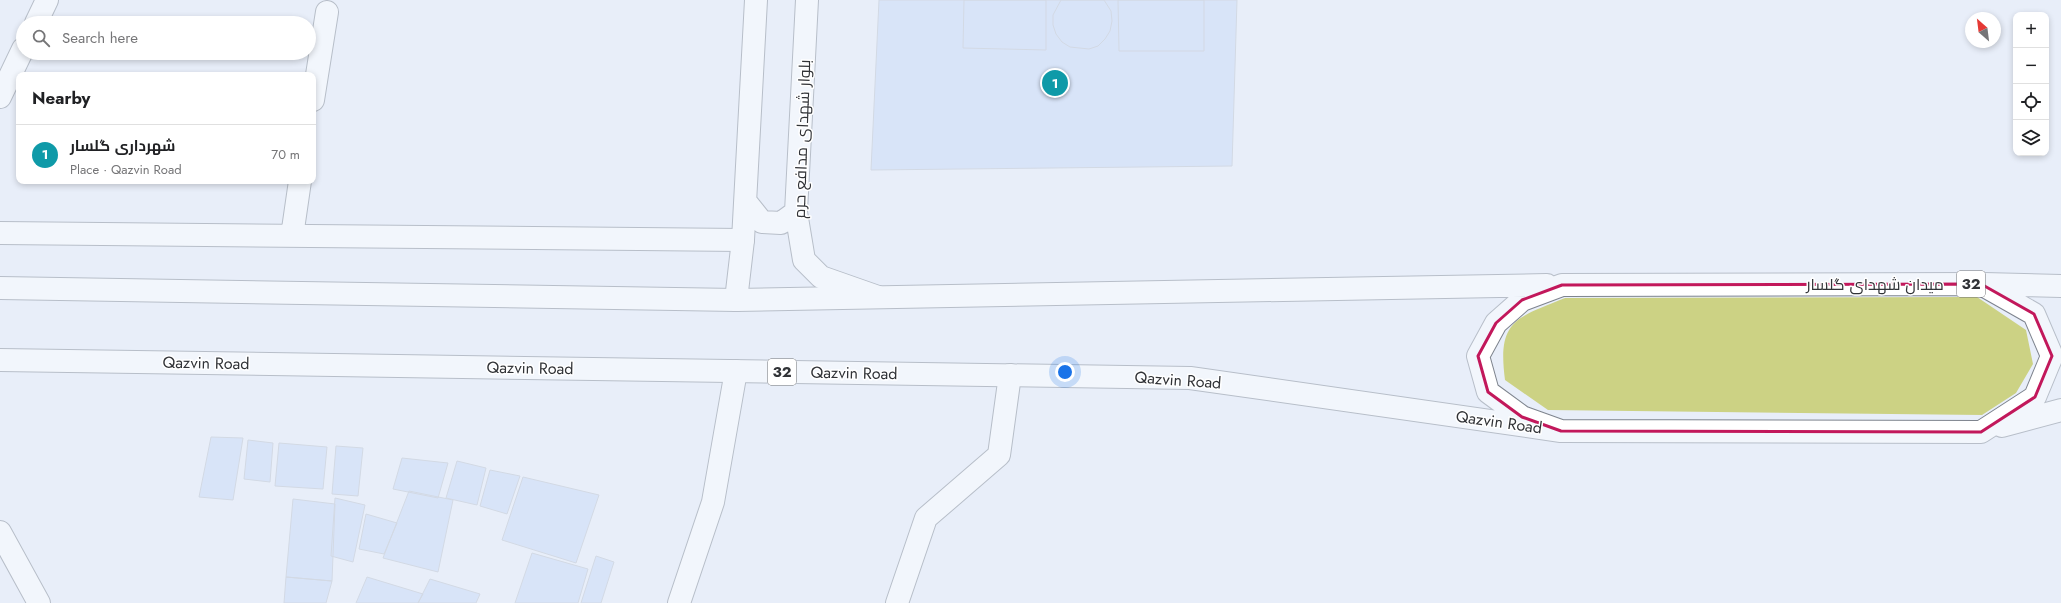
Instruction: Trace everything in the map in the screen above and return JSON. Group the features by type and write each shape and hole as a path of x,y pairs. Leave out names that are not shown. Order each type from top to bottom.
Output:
{"main road":[{"path":"39,16 47,0"},
{"path":"736,300 746,202 756,0"},
{"name":"بلوار شهدای مدافع حرم","path":"807,0 796,212 804,260 821,277 883,298"},
{"path":"316,81 327,12"},
{"path":"0,97 18,60"},
{"path":"292,236 300,184"},
{"path":"746,202 762,222 781,223 796,212"},
{"path":"0,233 743,240"},
{"name":"32","path":"1981,284 2061,286"},
{"name":"میدان شهدای گلسار","path":"1981,284 2034,314 2052,356 2035,397 1981,432 1561,431 1522,417 1488,392 1478,356 1496,322 1522,300 1562,285 1981,284"},
{"name":"32","path":"0,288 736,300 1562,285"},
{"name":"Qazvin Road","path":"0,360 1190,378 1561,431"},
{"path":"679,603 713,502 736,371"},
{"path":"897,603 926,518 999,455 1010,375"},
{"name":"32","path":"1981,432 2061,410"},
{"path":"0,532 39,603"}],"highlighted area":[{"path":"1981,284 2034,314 2052,356 2035,397 1981,432 1561,431 1522,417 1488,392 1478,356 1496,323 1522,300 1562,285"}],"green space":[{"path":"1977,297 2026,330 2033,364 2016,393 1982,415 1548,410 1505,380 1503,360 1504,345 1508,333 1514,324 1522,317 1565,298"}],"building":[{"path":"879,0 1237,0 1232,166 871,170"},
{"path":"964,0 1046,0 1046,50 963,48"},
{"path":"1061,0 1104,0 1111,11 1112,21 1110,31 1098,46 1089,49 1070,47 1062,42 1056,34 1053,25 1053,15"},
{"path":"1118,0 1204,0 1204,51 1119,51"},
{"path":"211,437 243,438 233,500 199,497"},
{"path":"248,440 273,443 270,482 244,479"},
{"path":"279,443 327,447 323,489 275,486"},
{"path":"336,446 363,448 358,496 332,494"},
{"path":"402,458 448,463 438,498 393,489"},
{"path":"457,461 486,468 477,505 446,498"},
{"path":"490,470 520,476 507,514 480,506"},
{"path":"523,477 599,495 576,563 502,540"},
{"path":"409,491 453,500 438,572 383,558"},
{"path":"335,498 365,505 353,562 331,556"},
{"path":"293,499 335,504 332,581 286,577"},
{"path":"366,514 397,523 384,554 359,549"},
{"path":"532,553 588,569 578,603 515,603"},
{"path":"596,556 614,562 601,603 581,603"},
{"path":"286,577 332,581 326,603 284,603"},
{"path":"367,577 423,594 418,603 356,603"},
{"path":"430,579 480,594 476,603 418,603"}],"place":[{"name":"شهرداری گلسار","path":"1055,83"}]}
